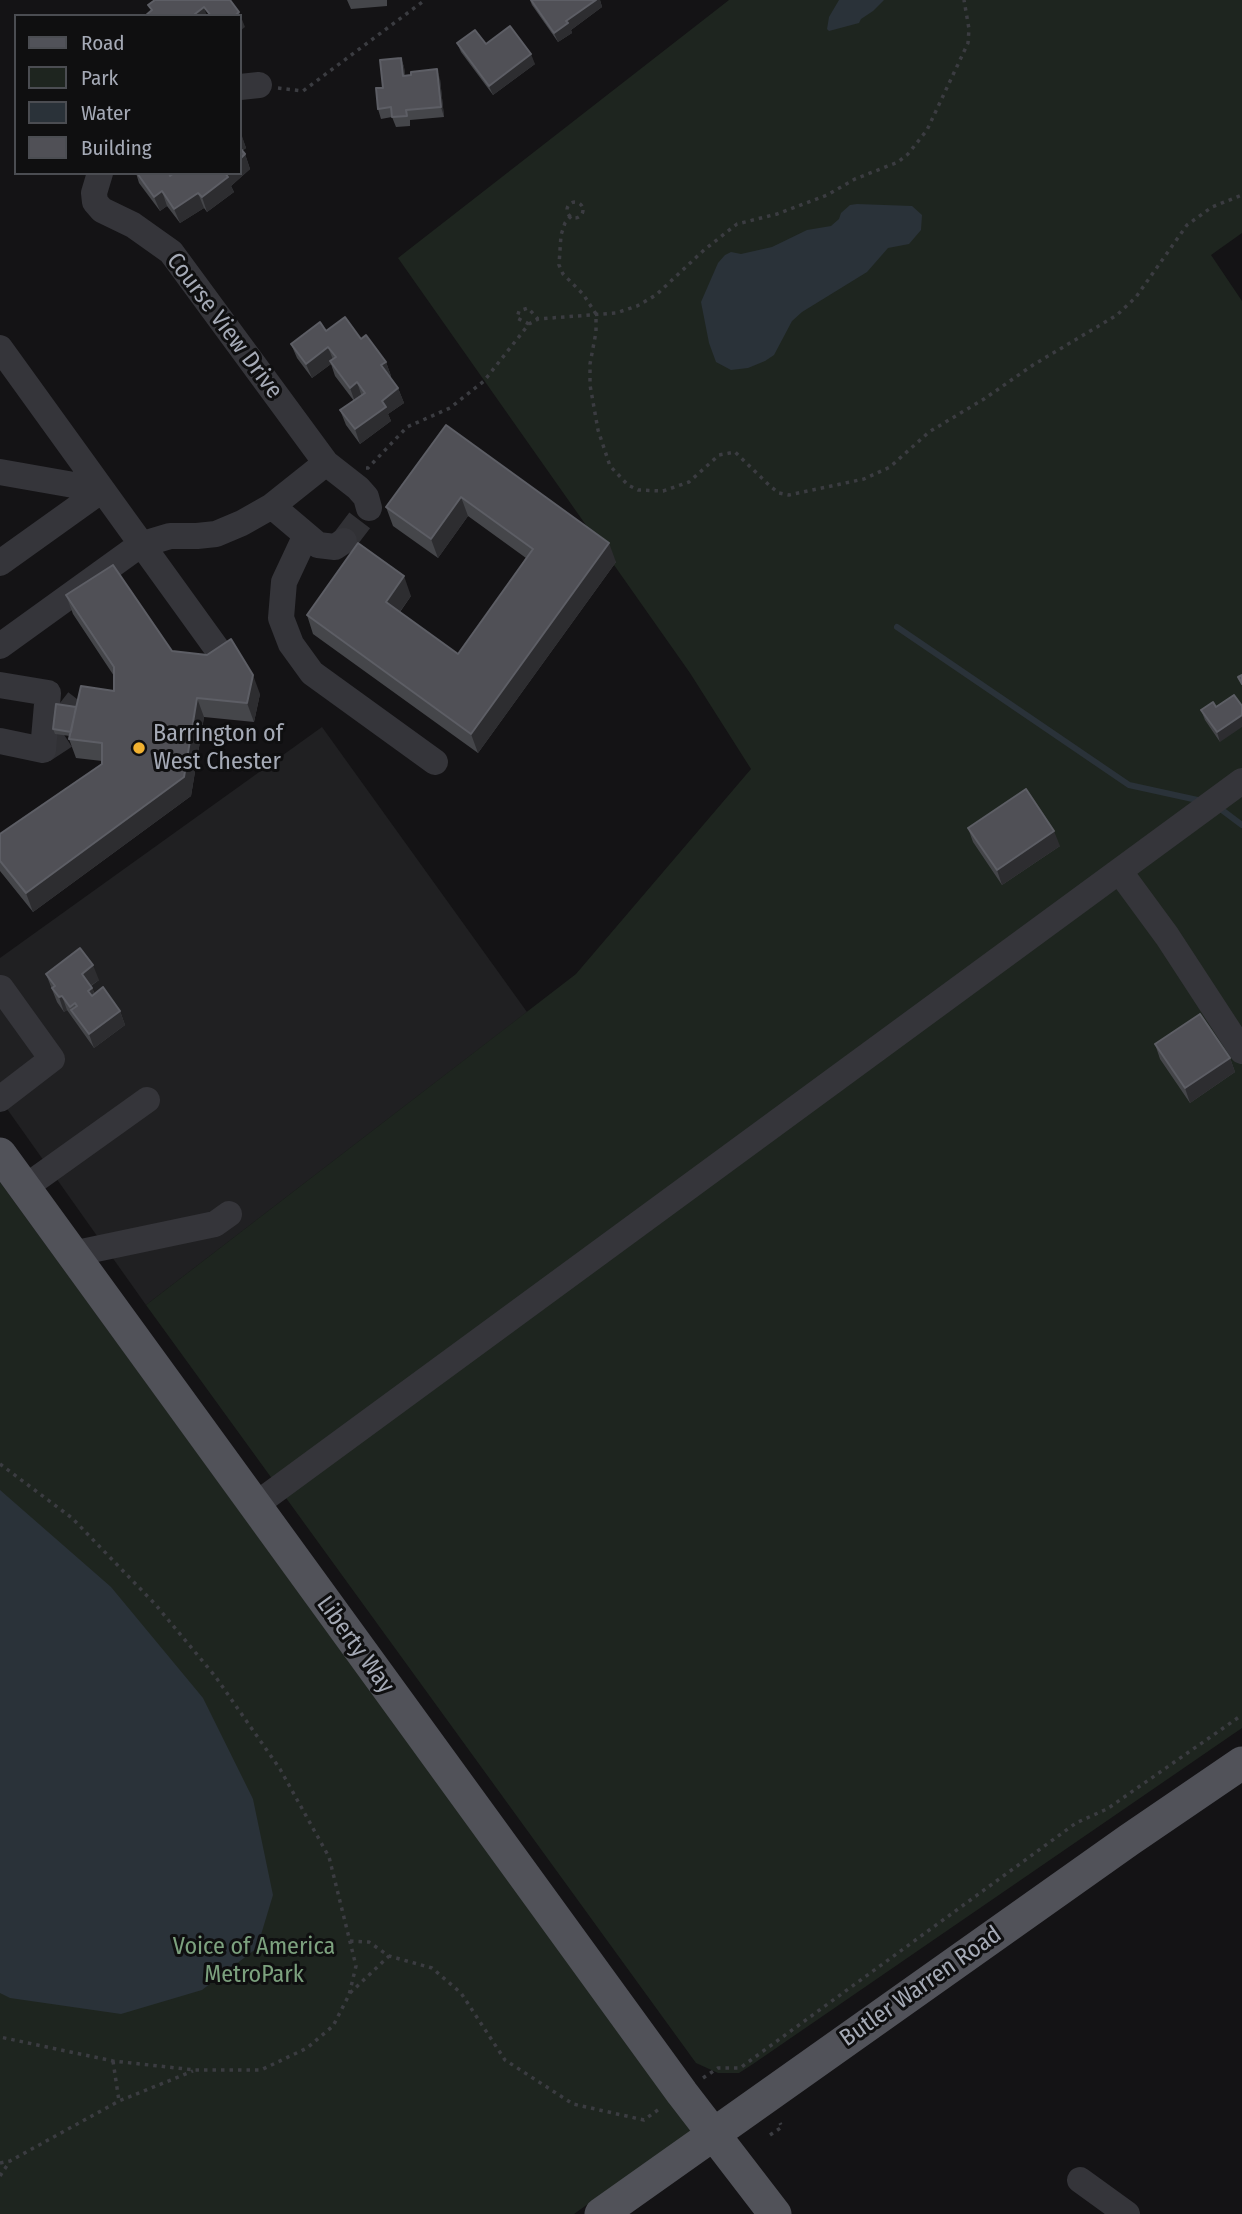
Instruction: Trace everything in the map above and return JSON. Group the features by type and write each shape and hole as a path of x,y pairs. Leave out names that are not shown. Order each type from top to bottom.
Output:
{"main road":[{"name":"Liberty Way","path":"0,1154 254,1506 775,2214"},
{"name":"Butler Warren Road","path":"601,2214 1242,1763"}],"street":[{"name":"Course View Drive","path":"99,175 94,192 95,202 102,210 133,225 171,252 326,463"},
{"path":"0,348 228,664"},
{"path":"0,646 140,545 170,536 216,534 242,523 272,506 326,463 358,488 366,497 369,508"},
{"path":"0,472 102,490"},
{"path":"0,563 102,490"},
{"path":"272,506 317,545 335,547 344,541"},
{"path":"306,534 284,582 281,618 291,644 312,673 435,762"},
{"path":"0,685 48,693 43,750 0,741"},
{"path":"254,1506 1242,781"},
{"path":"1120,872 1167,936 1242,1051"},
{"path":"0,1099 52,1059 1,988"},
{"path":"24,1188 147,1100"},
{"path":"72,1254 215,1224 229,1214"},
{"path":"1080,2180 1127,2214"}],"path":[{"path":"249,86 303,91 425,0"},
{"path":"326,463 369,468 407,427 450,408 484,381 529,324 538,319 627,309 656,295 704,250 737,224 777,214 827,195 855,179 898,162 927,130 968,43 970,29 964,0"},
{"path":"570,216 578,217 582,214 583,209 578,203 573,202 568,207 570,216 561,235 559,265 563,274 583,294 596,314 590,385 604,454 619,477 638,490 663,491 689,482 719,454 735,452 779,493 789,495 864,479 890,467 929,432 1117,315 1136,297 1187,225 1212,207 1242,195"},
{"path":"529,324 517,318 519,311 527,308 538,319"},
{"path":"0,1464 72,1518 155,1604 215,1675 280,1769 329,1857 356,1966 349,1995 333,2026 307,2048 261,2070 195,2070 113,2061 0,2037"},
{"path":"718,2068 740,2068 1076,1823 1107,1809 1242,1715"},
{"path":"350,1941 369,1942 389,1956 432,1968 461,1993 505,2060 550,2090 573,2104 644,2120"},
{"path":"349,1995 389,1956"},
{"path":"113,2061 119,2101"},
{"path":"0,2163 10,2161 119,2101 195,2070"},
{"path":"770,2136 782,2127 780,2123"},
{"path":"0,2176 10,2161"}],"shaded area":[{"path":"322,727 527,1012 146,1305 0,1099 0,958"}],"green space":[{"path":"729,0 1242,0 1242,233 1211,255 1242,301 1242,1728 753,2064 739,2073 718,2073 696,2063 146,1305 576,974 751,769 690,673 398,258"},
{"name":"Voice of America MetroPark","path":"0,1182 691,2131 574,2214 0,2214"}],"water":[{"path":"839,0 884,0 859,23 829,31 829,17"},
{"path":"850,205 912,206 922,215 921,230 909,244 888,248 867,272 802,312 792,321 774,355 765,361 748,368 731,370 716,362 709,343 701,302 718,263 725,255 772,247 807,230 831,226"},
{"path":"0,1490 111,1587 203,1698 253,1799 273,1895 257,1948 202,1990 121,2014 10,1998 0,1993"}],"building":[{"path":"155,0 230,0 239,12 209,14 204,7 195,14 147,14 152,10 148,5"},
{"path":"531,0 596,0 554,33"},
{"path":"510,26 531,54 489,86 457,43 475,30 486,44"},
{"path":"401,58 403,76 411,75 411,72 437,69 441,107 406,110 407,116 392,117 391,107 378,109 376,88 383,88 380,60"},
{"path":"138,175 228,177 202,197 198,193 174,209 162,191 154,197"},
{"path":"345,317 361,339 366,335 386,362 381,365 398,388 382,401 386,407 355,429 340,410 365,393 357,382 350,388 330,361 336,357 328,347 306,364 291,344 320,322 326,331"},
{"path":"446,425 609,543 471,734 307,615 358,543 404,576 386,602 458,654 533,549 461,497 431,539 386,507"},
{"name":"Barrington of West Chester","path":"113,565 172,651 207,655 231,639 253,675 247,703 197,698 184,777 26,893 0,861 0,834 102,764 102,743 69,739 81,686 114,691 114,667 66,595"},
{"path":"1234,695 1242,706 1242,715 1217,732 1201,710 1213,702 1216,707"},
{"path":"56,704 76,707 71,732 53,729"},
{"path":"1026,789 1054,831 997,870 968,828"},
{"path":"80,948 93,965 82,974 92,988 88,991 92,996 103,987 120,1011 89,1034 71,1010 77,1006 75,1003 70,1007 62,996 59,997 46,974"},
{"path":"1200,1014 1230,1058 1185,1088 1155,1044"}],"waterway":[{"path":"897,627 1129,785 1202,801"},
{"path":"1218,807 1242,825"}],"tunnel":[{"path":"344,541 369,508"},
{"path":"43,750 66,735 70,710 48,693"}],"place":[{"name":"Barrington of West Chester","path":"139,748"}]}
